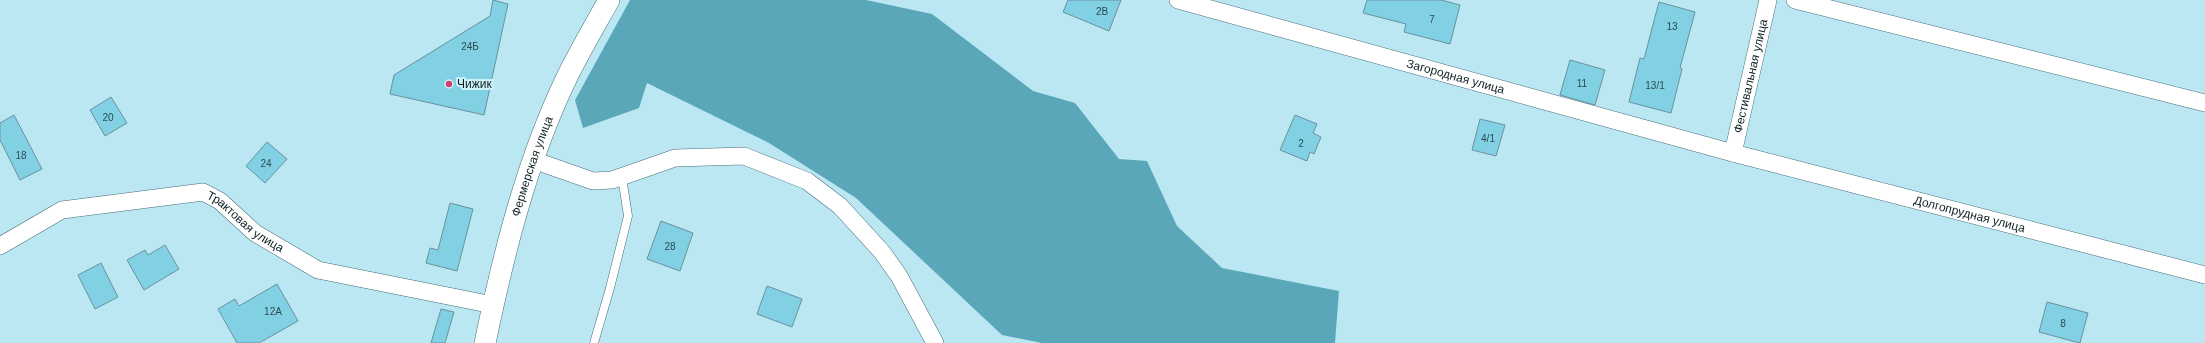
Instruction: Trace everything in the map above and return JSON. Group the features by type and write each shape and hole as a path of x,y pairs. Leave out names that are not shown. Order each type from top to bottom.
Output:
{"street":[{"name":"Фермерская улица","path":"485,343 511,231 533,160 568,75 609,0"},
{"name":"Загородная улица","path":"1178,0 1733,153"},
{"name":"Фестивальная улица","path":"1733,153 1768,0"},
{"path":"1795,0 2205,103"},
{"name":"Долгопрудная улица","path":"1733,153 2205,275"},
{"path":"533,160 593,181 612,180 675,158 744,156 807,181 840,206 882,252 899,276 935,343"},
{"name":"Трактовая улица","path":"0,246 62,210 203,192 220,201 255,233 318,270 493,305"}],"lane":[{"path":"594,343 610,288 628,216 622,177"}],"water":[{"path":"630,0 866,0 932,14 1033,91 1075,103 1119,159 1147,161 1177,226 1222,268 1339,291 1335,343 1042,343 1002,335 856,198 769,143 647,83 639,108 583,128 575,100"}],"building":[{"path":"493,0 508,4 484,115 390,94 394,75 490,16"},
{"path":"1068,0 1121,0 1109,31 1063,12"},
{"path":"1367,0 1441,0 1460,5 1450,44 1404,32 1406,24 1363,13"},
{"path":"1659,2 1695,12 1680,68 1682,69 1671,113 1629,102 1640,58 1644,59"},
{"path":"1570,60 1605,70 1595,105 1560,95"},
{"path":"111,97 127,123 105,136 90,110"},
{"path":"14,115 42,169 20,180 0,140 0,123"},
{"path":"1295,115 1317,124 1313,133 1321,137 1314,154 1310,152 1307,161 1280,150"},
{"path":"1480,119 1505,125 1496,156 1472,150"},
{"path":"267,142 287,159 265,183 246,166"},
{"path":"450,203 473,209 457,271 426,263 430,248 438,250"},
{"path":"661,221 693,233 680,271 647,259"},
{"path":"165,245 179,269 144,290 127,260 145,250 148,255"},
{"path":"101,263 118,297 95,309 78,275"},
{"path":"277,284 298,321 259,343 237,343 218,309 235,299 239,306"},
{"path":"767,286 802,299 792,327 757,314"},
{"path":"2047,302 2088,313 2080,343 2039,332"},
{"path":"441,309 454,312 445,343 431,343"}],"place":[{"name":"Чижик","path":"449,84"}]}
